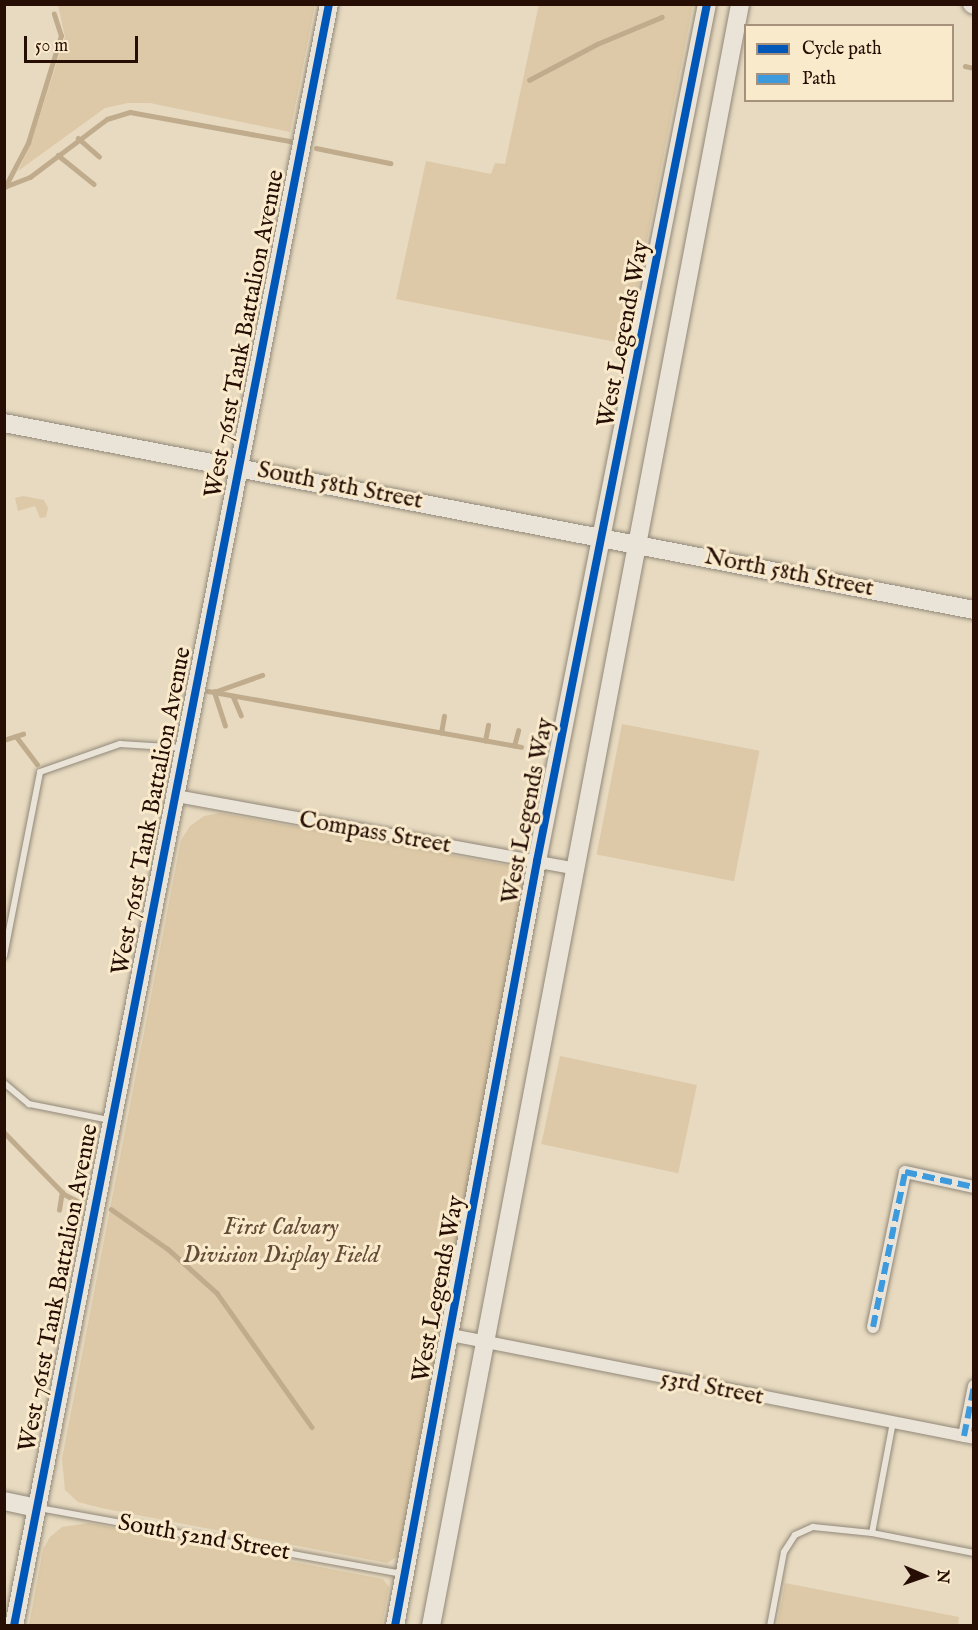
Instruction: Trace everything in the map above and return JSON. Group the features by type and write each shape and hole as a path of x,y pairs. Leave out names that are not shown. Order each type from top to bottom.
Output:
{"street":[{"name":"West 761st Tank Battalion Avenue","path":"14,1626 329,4"},
{"name":"West Legends Way","path":"395,1626 451,1335 537,861 604,537 707,4"},
{"path":"431,1626 740,4"},
{"name":"South 58th Street","path":"4,423 604,537"},
{"name":"North 58th Street","path":"604,537 974,610"},
{"name":"Compass Street","path":"176,796 574,868"},
{"path":"873,1327 904,1172 974,1187"},
{"name":"53rd Street","path":"451,1335 969,1437"},
{"path":"969,1437 974,1386"},
{"name":"South 52nd Street","path":"4,1502 36,1508"}],"lane":[{"path":"4,956 40,772 120,744 184,748"},
{"path":"4,1083 29,1104 113,1120"},
{"path":"872,1533 893,1422"},
{"name":"South 52nd Street","path":"36,1508 404,1574"},
{"path":"770,1626 784,1552 795,1535 826,1526 974,1553"}],"green space":[{"path":"539,4 693,5 628,337 621,343 396,299 426,161 491,174 495,163 505,164"},
{"path":"58,5 315,5 290,132 150,103 128,103 105,108 18,171 31,143 65,37"},
{"path":"23,496 44,500 48,508 46,517 40,518 35,506 18,511 15,498"},
{"path":"622,724 759,751 734,881 597,855"},
{"name":"First Calvary Division Display Field","path":"220,813 512,866 522,871 526,882 398,1556 387,1563 101,1508 78,1502 65,1490 62,1459 181,840 190,826 204,816"},
{"path":"560,1056 697,1085 678,1173 541,1144"},
{"path":"89,1523 383,1579 389,1587 382,1625 29,1625 43,1549 50,1537 62,1527"},
{"path":"785,1583 959,1617 958,1625 777,1625"}],"waterway":[{"path":"5,187 28,143 61,36 54,14"},
{"path":"529,80 597,44 662,17"},
{"path":"965,66 974,68"},
{"path":"4,187 30,177 107,119 130,112 289,141"},
{"path":"78,138 99,156"},
{"path":"316,148 390,163"},
{"path":"58,155 94,184"},
{"path":"225,726 214,692 262,675"},
{"path":"208,691 521,747"},
{"path":"233,696 241,715"},
{"path":"441,733 444,716"},
{"path":"485,741 488,725"},
{"path":"514,746 518,731"},
{"path":"4,740 23,734"},
{"path":"16,736 37,764"},
{"path":"4,1132 64,1194 83,1204"},
{"path":"59,1210 62,1192"},
{"path":"111,1209 168,1249 217,1293 312,1427"}],"marked path":[{"path":"873,1327 905,1172 974,1187"},
{"path":"964,1436 974,1386"}],"cycle path":[{"path":"14,1626 329,4"},
{"path":"395,1626 537,861 707,4"}]}
